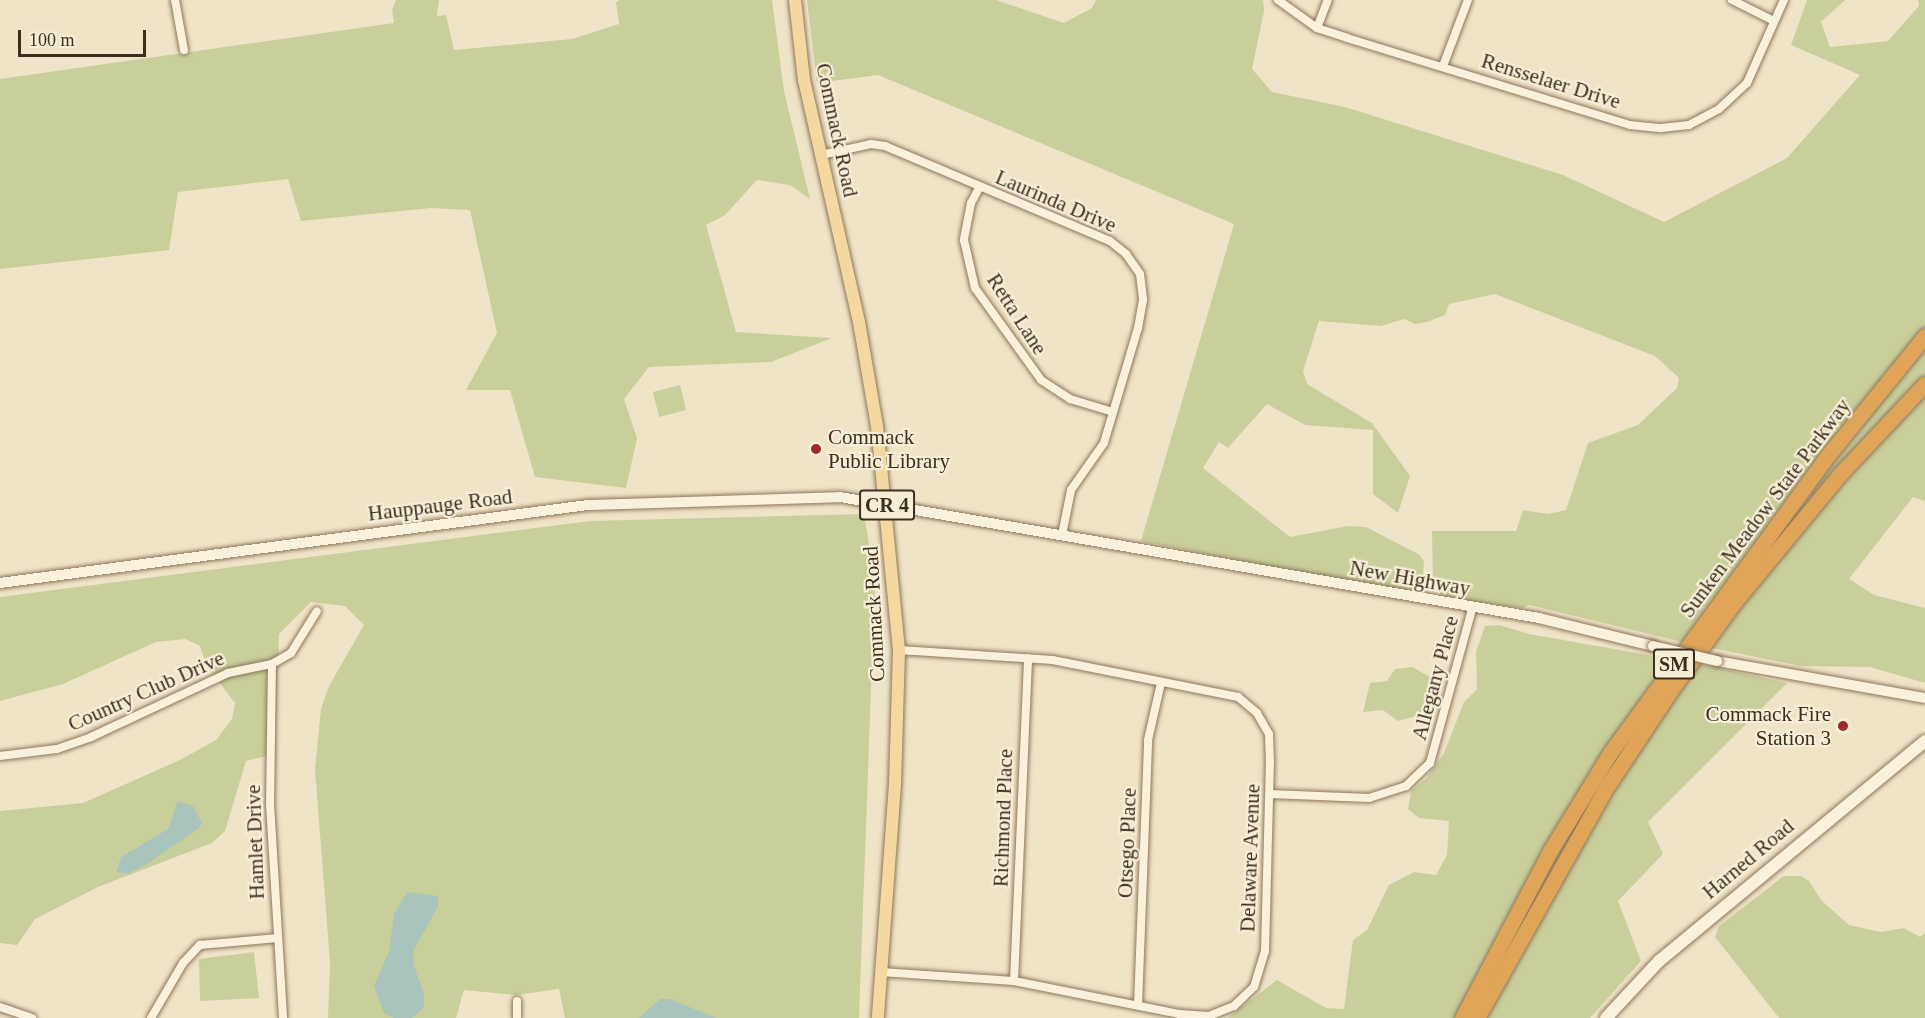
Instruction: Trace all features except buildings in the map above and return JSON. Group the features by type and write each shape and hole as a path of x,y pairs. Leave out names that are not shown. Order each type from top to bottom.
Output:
{"highway":[{"name":"Sunken Meadow State Parkway","path":"1461,1018 1550,851 1610,753 1825,459 1925,336"},
{"name":"Sunken Meadow State Parkway","path":"1477,1018 1608,785 1672,687 1733,604 1841,473 1925,384"}],"main road":[{"name":"Commack Road","path":"795,0 804,80 859,322 887,502 899,650 895,784 878,1018"},
{"name":"Harned Road","path":"1606,1018 1667,953 1925,741"}],"street":[{"path":"175,0 184,50"},
{"name":"Rensselaer Drive","path":"1278,0 1317,28 1630,125 1661,128 1689,125 1719,110 1748,83 1784,0"},
{"path":"1317,28 1328,0"},
{"path":"1443,66 1468,0"},
{"path":"1732,0 1774,21"},
{"name":"Laurinda Drive","path":"821,154 871,144 885,146 979,188 1110,241 1126,254 1140,274 1143,300 1138,328 1104,443 1071,490 1062,534"},
{"name":"Retta Lane","path":"979,188 971,203 964,240 975,288 1041,380 1070,399 1113,412"},
{"name":"Hauppauge Road","path":"0,583 588,505 840,497 887,502"},
{"name":"New Highway","path":"887,502 1472,609 1539,618 1717,661 1925,698"},
{"name":"Allegany Place","path":"1270,794 1369,798 1406,786 1430,763 1472,609"},
{"path":"272,664 287,657 317,611"},
{"name":"Delaware Avenue","path":"881,972 1014,981 1209,1017 1234,1005 1254,987 1265,951 1270,794 1269,734 1257,712 1238,697 1028,658 899,650"},
{"name":"Richmond Place","path":"1014,981 1028,658"},
{"name":"Country Club Drive","path":"0,756 69,745 228,673 272,664"},
{"name":"Hamlet Drive","path":"272,664 270,804 283,1018"},
{"name":"Otsego Place","path":"1138,1005 1148,740 1161,683"},
{"path":"151,1018 183,963 200,945 278,938"},
{"path":"517,1001 517,1018"},
{"path":"0,1006 32,1018"}],"green space":[{"path":"396,0 439,0 437,16 446,15 454,50 572,39 619,24 616,2 620,0 772,0 784,91 810,199 790,185 757,180 725,215 706,225 736,332 832,338 771,362 649,367 624,399 637,438 626,488 535,477 510,390 466,390 497,333 470,210 431,208 301,221 288,179 178,192 169,250 0,269 0,79 394,23 392,10"},
{"path":"807,0 996,0 1064,23 1092,8 1096,0 1263,0 1264,11 1252,69 1272,92 1345,107 1563,175 1664,222 1787,158 1860,75 1791,45 1807,0 1845,0 1821,22 1830,47 1888,41 1919,6 1918,0 1925,0 1925,327 1682,642 1529,605 1523,608 1442,597 1433,584 1432,531 1516,531 1523,510 1549,514 1566,510 1588,443 1638,425 1677,388 1679,378 1655,356 1495,294 1449,304 1445,315 1415,324 1404,319 1381,326 1319,321 1303,371 1307,384 1372,423 1410,476 1398,513 1373,494 1373,430 1305,425 1267,404 1228,448 1219,442 1203,468 1290,537 1348,526 1366,527 1420,555 1424,561 1423,578 1416,589 1404,592 1141,541 1234,224 878,75 817,83"},
{"path":"1925,342 1925,378 1815,497 1810,493"},
{"path":"680,385 686,410 659,417 653,392"},
{"path":"1925,396 1925,501 1913,497 1849,579 1874,595 1925,608 1925,683 1870,667 1800,666 1707,647 1806,522"},
{"path":"864,514 875,580 859,1018 565,1018 559,989 516,995 464,990 456,1018 328,1018 330,962 315,770 321,709 329,686 364,625 345,606 311,602 279,634 275,754 246,761 225,831 212,843 98,887 35,919 17,945 0,943 0,811 83,803 180,760 216,740 232,719 235,703 206,665 200,646 185,639 156,642 63,684 0,701 0,597 590,521"},
{"path":"1499,625 1529,634 1671,659 1457,1018 1227,1018 1277,980 1326,1008 1344,1009 1353,940 1367,930 1389,885 1414,872 1436,875 1447,855 1449,821 1419,818 1408,809 1411,791 1426,779 1444,753 1464,702 1477,689 1476,652 1485,626"},
{"path":"1694,663 1787,683 1648,822 1663,854 1618,901 1641,961 1590,1018 1485,1018 1570,859"},
{"path":"1412,667 1432,678 1420,715 1398,721 1383,710 1363,712 1370,683 1387,681 1395,669"},
{"path":"1784,876 1801,876 1809,881 1821,900 1849,925 1881,932 1904,928 1920,937 1925,933 1925,1018 1779,1018 1715,937 1719,926"},
{"path":"254,952 259,998 200,1001 199,959"}],"water":[{"path":"178,801 193,806 202,823 199,828 147,864 127,874 116,872 121,857 168,829"},
{"path":"407,892 438,896 438,907 414,949 413,963 424,995 424,1007 412,1018 394,1018 384,1013 374,986 389,951 394,914"},
{"path":"660,999 670,999 716,1018 639,1018"}],"place":[{"name":"Commack Public Library","path":"816,449"},
{"name":"Commack Fire Station 3","path":"1843,726"}]}
